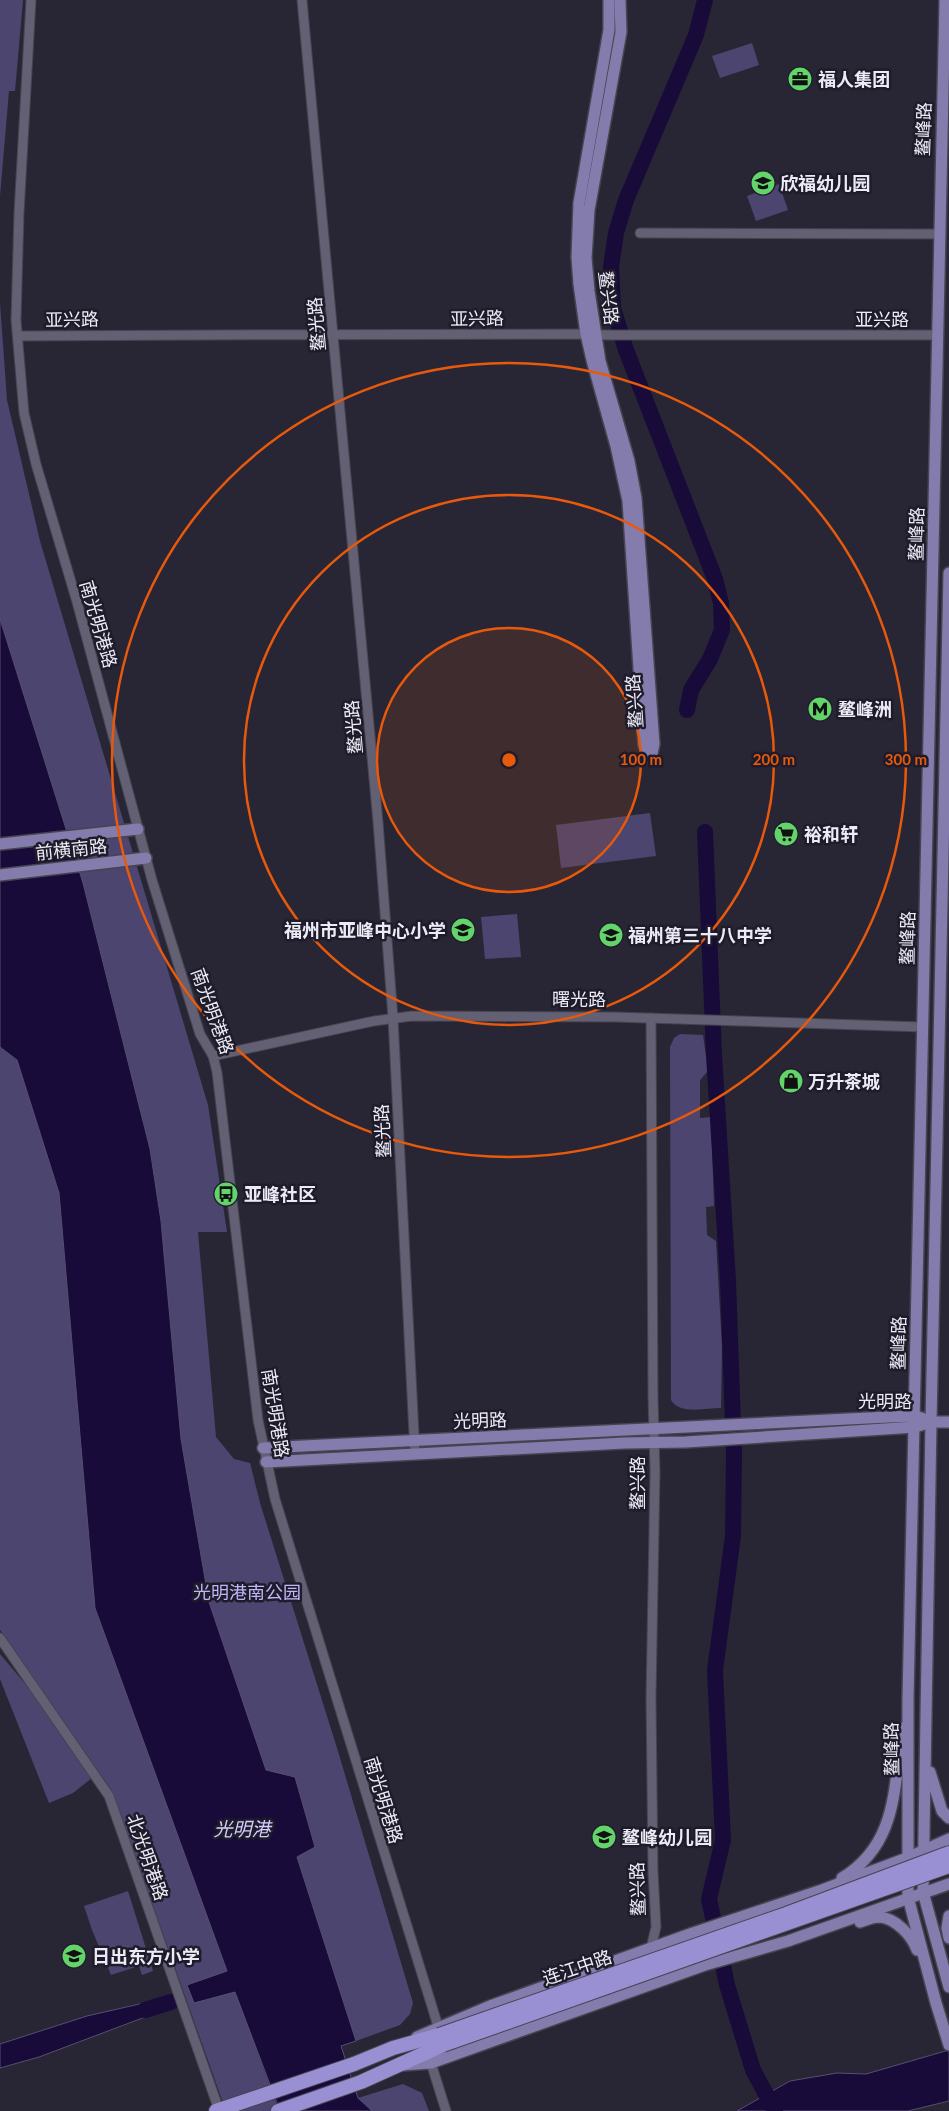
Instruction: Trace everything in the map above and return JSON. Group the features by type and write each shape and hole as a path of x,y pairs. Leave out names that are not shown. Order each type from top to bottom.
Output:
{"highway":[{"name":"连江中路","path":"281,2110 361,2082 398,2065 440,2035 786,1914 949,1853"},
{"name":"连江中路","path":"218,2110 354,2064 393,2048 440,2035 949,1866"}],"main road":[{"name":"鳌兴路","path":"609,0 609,30 577,219 579,284 596,335 594,369 616,446 628,501 644,745 650,758 654,744 636,498 629,461 600,361 586,258 588,210 621,32 620,0"},
{"name":"鳌峰路","path":"936,2003 908,1898 907,1858 908,1700 930,724 938,234 946,23 944,0"},
{"name":"鳌峰路","path":"949,573 944,1028 931,1422 924,1849 924,1892 949,1987"},
{"path":"930,724 948,723"},
{"name":"前横南路","path":"0,844 138,829"},
{"name":"前横南路","path":"0,874 146,858"},
{"name":"曙光路","path":"922,1027 944,1028"},
{"name":"光明路","path":"266,1462 721,1439 915,1421"},
{"path":"931,1422 949,1422"},
{"name":"光明路","path":"263,1448 721,1426 746,1423 931,1422"},
{"path":"822,1890 866,1861 887,1825 893,1803 908,1700"},
{"path":"926,1759 942,1812 949,1818"},
{"path":"440,2035 490,2006 700,1930 822,1890 907,1858 949,1839"},
{"path":"398,2065 431,2063 705,1965 788,1941 949,1884"},
{"path":"949,1916 947,1928 949,1938"},
{"path":"788,1941 818,1936 879,1917 888,1920 907,1933 915,1945 949,2045"}],"street":[{"name":"南光明港路","path":"31,0 16,320 24,413 32,451 81,618 146,858 200,1034 213,1056 218,1072 266,1462 290,1549 440,2035"},
{"name":"鳌光路","path":"302,0 378,822 392,1018 415,1454"},
{"path":"640,233 938,234"},
{"name":"亚兴路","path":"18,336 198,334 334,336 937,336"},
{"name":"曙光路","path":"213,1056 392,1018 422,1016 651,1018 922,1027"},
{"name":"鳌兴路","path":"651,1018 654,1429 652,1698 653,1871 656,1927 651,1948"},
{"name":"北光明港路","path":"0,1638 109,1796 218,2110"},
{"path":"431,2063 446,2111"}],"green space":[{"path":"0,0 23,0 15,91 9,91 0,196"},
{"path":"752,43 759,65 720,78 712,56"},
{"path":"779,184 788,210 756,221 747,196"},
{"name":"光明港南公园","path":"0,303 7,400 40,541 208,1105 227,1232 198,1232 216,1437 234,1459 250,1463 260,1503 337,1748 413,2003 410,2014 400,2025 356,2041 297,1857 315,1846 295,1778 266,1770 209,1602 181,1439 161,1221 150,1149 83,883 0,619"},
{"path":"650,813 656,856 561,868 556,825"},
{"path":"517,914 521,957 485,959 481,917"},
{"path":"680,1034 703,1035 708,1071 700,1080 700,1118 711,1117 714,1206 706,1207 707,1235 716,1241 722,1347 721,1408 680,1408 671,1400 670,1047 674,1038"},
{"path":"0,1047 17,1060 59,1193 95,1608 279,2111 226,2111 112,1791 0,1630"},
{"path":"0,1654 32,1692 92,1778 73,1793 49,1803 0,1679"},
{"path":"128,1891 153,1971 142,1975 139,1966 111,1975 84,1906"},
{"path":"403,2084 422,2093 429,2111 372,2111 358,2098"}],"water":[{"name":"光明港","path":"0,619 83,883 150,1149 161,1221 181,1439 209,1602 266,1770 295,1777 315,1847 297,1857 356,2041 341,2046 358,2098 372,2111 280,2111 235,1992 194,2003 187,1985 227,1971 95,1608 59,1193 17,1060 0,1047"},
{"path":"157,2000 164,2004 161,2011 39,2057 0,2068 0,2044 87,2016"},
{"path":"949,2050 949,2101 908,2111 737,2111 790,2081 837,2073 866,2074"}],"waterway":[{"path":"687,710 691,690 710,659 722,630 721,603 715,579 626,350 613,308 611,267 616,233 626,200 696,35 705,0"},
{"path":"705,832 714,1055 728,1281 734,1454 733,1536 715,1670 723,1840 709,1899 727,1985 753,2070 775,2111"},
{"path":"145,2010 171,2002"}],"place":[{"name":"福人集团","path":"800,79"},
{"name":"欣福幼儿园","path":"763,183"},
{"name":"鳌峰洲","path":"820,709"},
{"name":"裕和轩","path":"786,834"},
{"name":"福州市亚峰中心小学","path":"463,930"},
{"name":"福州第三十八中学","path":"611,935"},
{"name":"万升茶城","path":"791,1081"},
{"name":"亚峰社区","path":"226,1194"},
{"name":"鳌峰幼儿园","path":"604,1837"},
{"name":"日出东方小学","path":"74,1956"}]}
